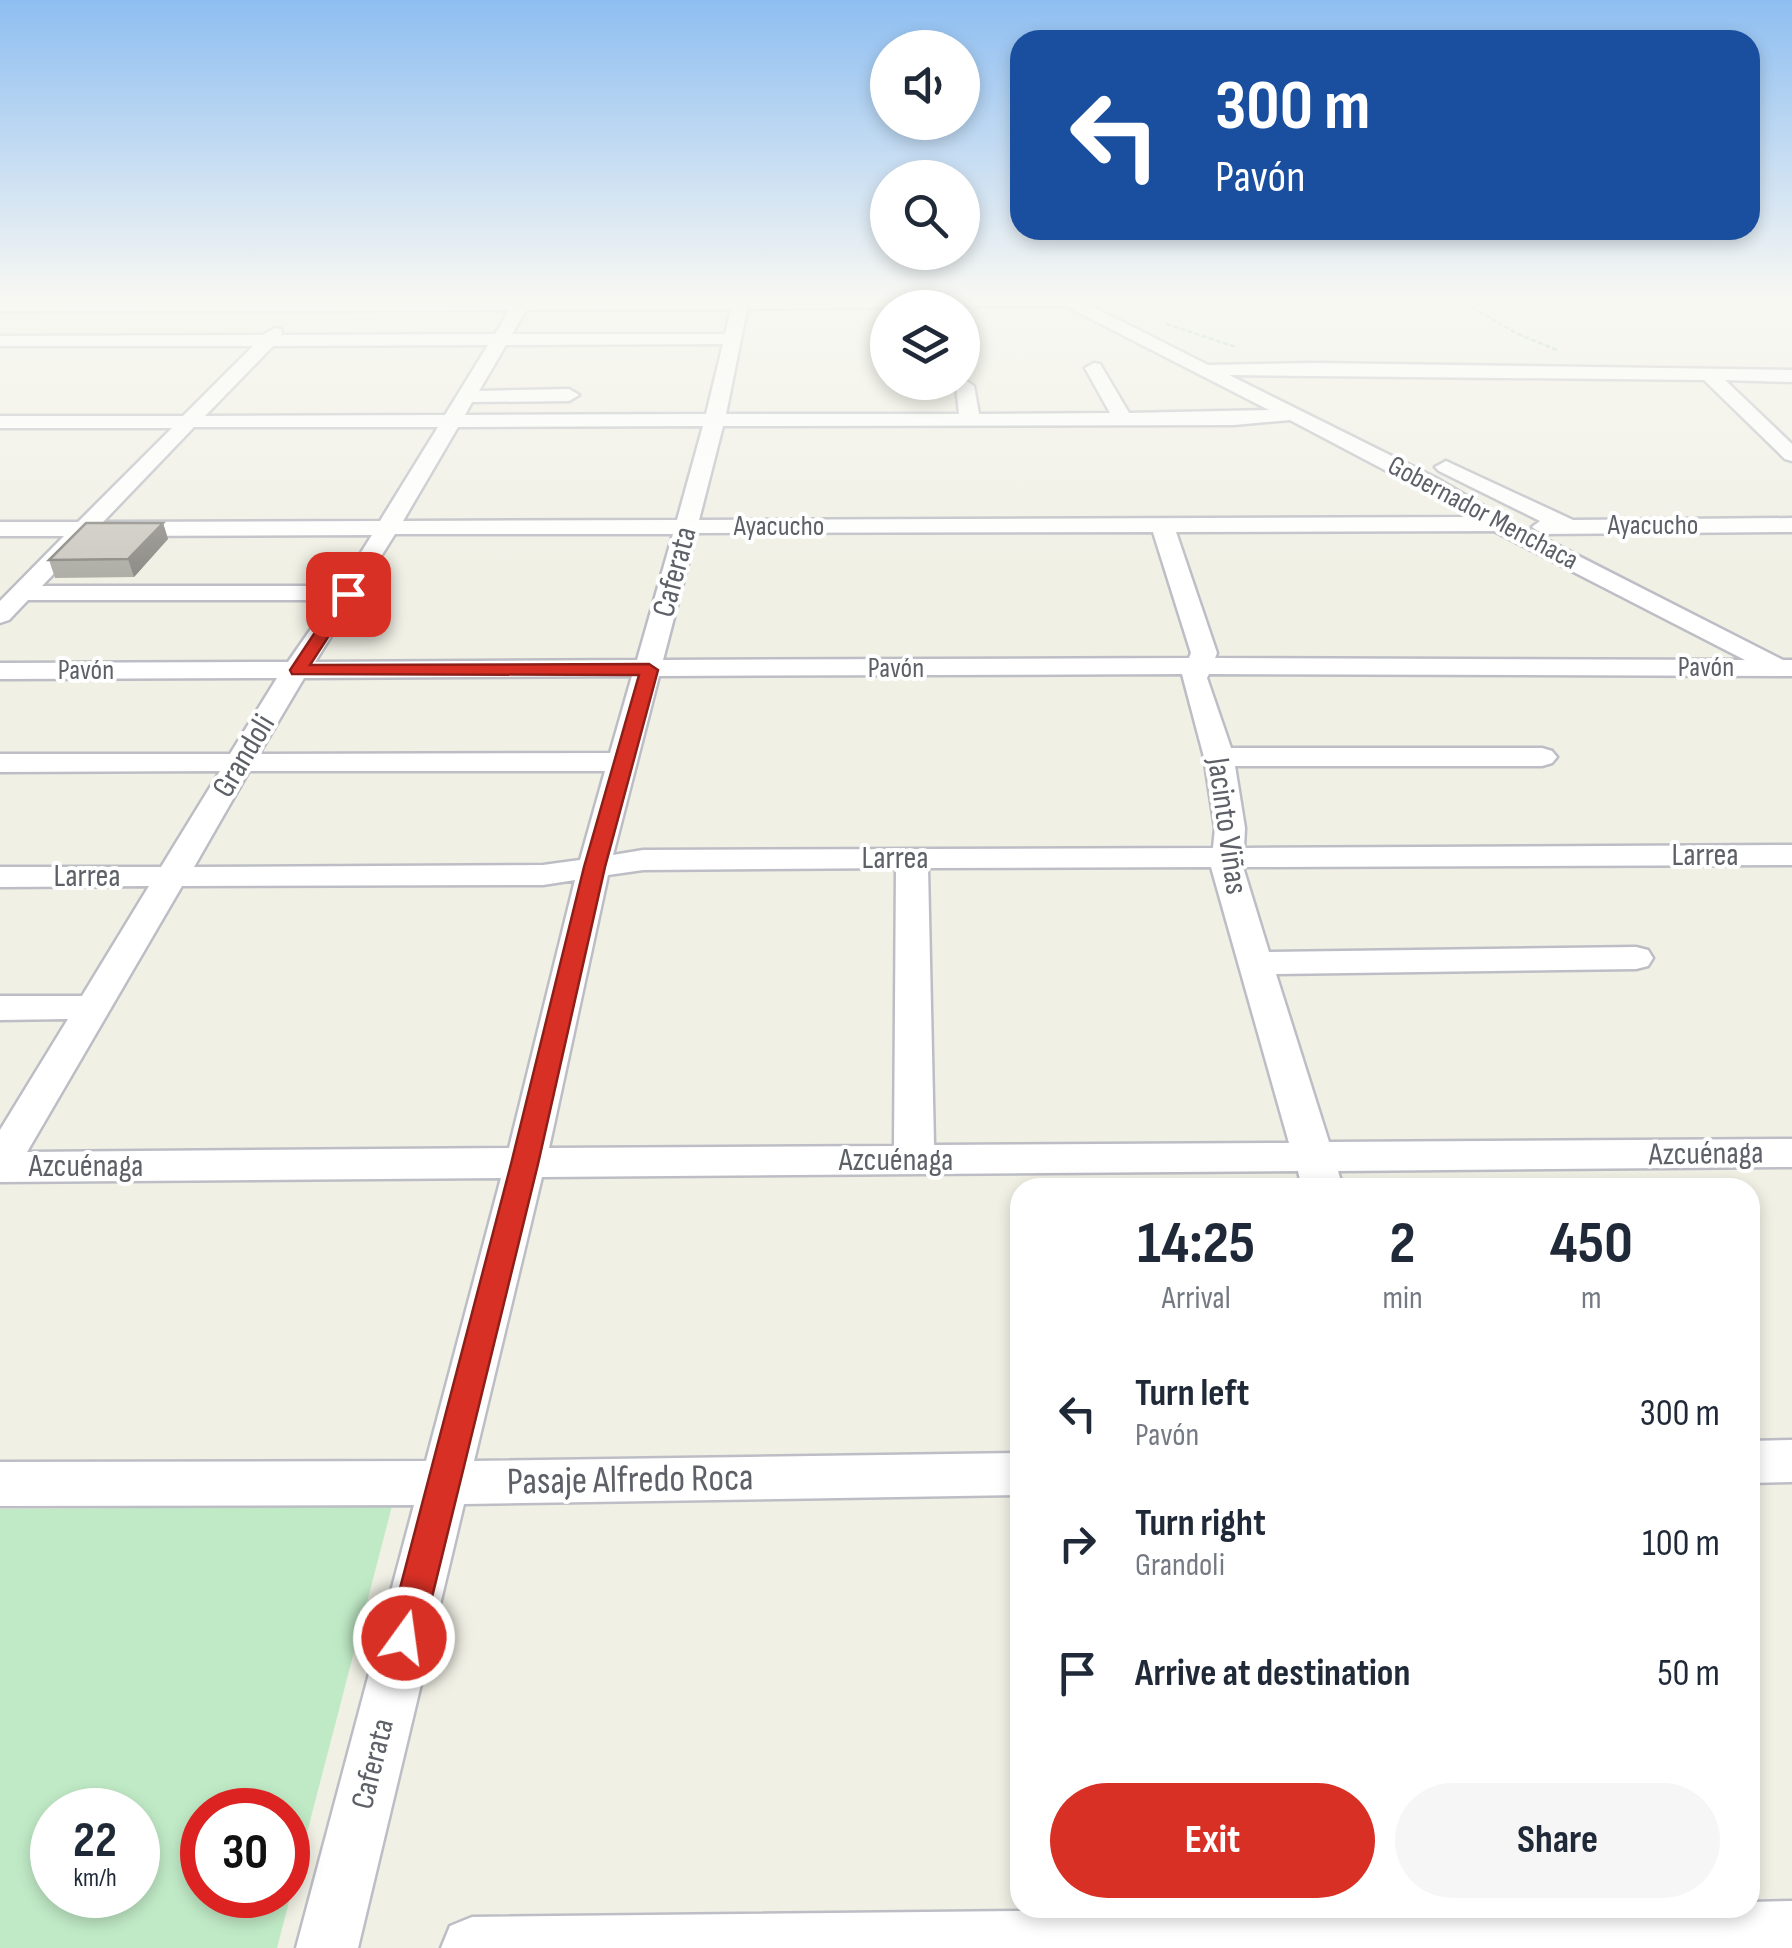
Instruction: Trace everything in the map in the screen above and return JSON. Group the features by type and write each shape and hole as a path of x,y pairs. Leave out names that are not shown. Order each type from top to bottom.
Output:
{"street":[{"path":"0,615 218,391"},
{"name":"Grandoli","path":"0,1165 240,763 348,594 464,391"},
{"name":"Caferata","path":"327,1948 524,1164 594,867 720,391"},
{"path":"1107,391 1122,418"},
{"name":"Gobernador Menchaca","path":"1268,391 1296,399 1507,528 1788,670"},
{"path":"1286,391 1296,399 1371,429"},
{"path":"1733,391 1792,455"},
{"path":"0,422 187,422 569,395"},
{"path":"453,406 715,420 1234,419 1296,399"},
{"path":"967,400 970,419"},
{"path":"1417,452 1566,525"},
{"name":"Ayacucho","path":"0,529 1792,525"},
{"name":"Jacinto Viñas","path":"1162,526 1201,642 1201,666 1194,678 1219,757 1230,828 1228,869 1318,1173"},
{"path":"21,594 348,594"},
{"name":"Pavón","path":"0,670 1201,666 1788,670"},
{"path":"1219,757 1542,758"},
{"path":"0,763 623,762"},
{"name":"Larrea","path":"0,877 543,874 643,860 1792,855"},
{"path":"912,858 914,1160"},
{"path":"1256,964 1636,958"},
{"path":"0,1008 93,1007"},
{"name":"Azcuénaga","path":"0,1165 914,1160 1318,1173 1792,1153"},
{"path":"1760,1462 1792,1461"},
{"name":"Pasaje Alfredo Roca","path":"0,1484 443,1484 1010,1474"},
{"path":"472,1948 1546,1930 1792,1932"}],"green space":[{"path":"392,1506 310,1821 310,1788 180,1788 180,1918 285,1918 277,1948 0,1948 0,1509"}],"building":[{"path":"86,523 163,523 128,559 49,560"}],"route":[{"path":"348,594 298,670 649,670 594,867 524,1164 404,1638"}]}
